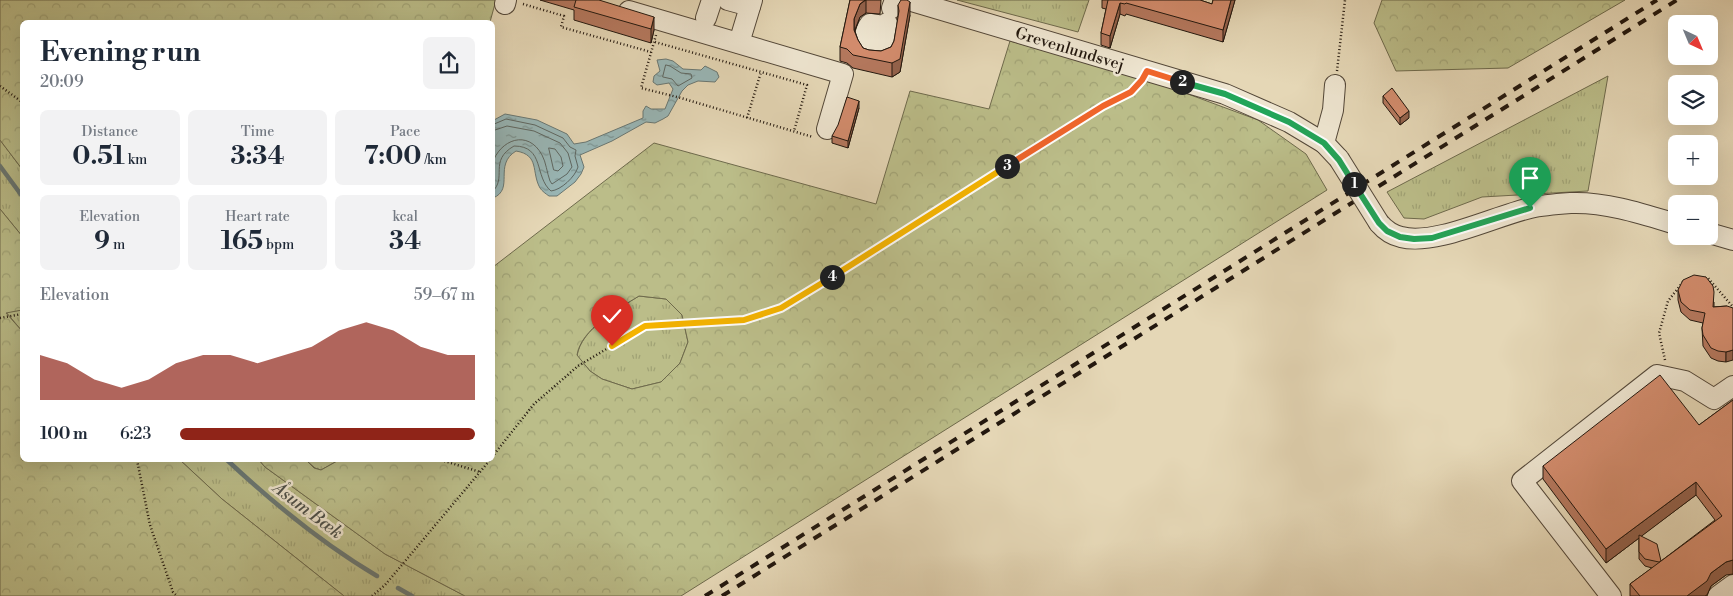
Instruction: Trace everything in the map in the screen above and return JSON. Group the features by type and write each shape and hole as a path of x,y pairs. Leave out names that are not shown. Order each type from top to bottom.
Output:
{"street":[{"path":"728,0 751,3 739,43"},
{"path":"610,5 843,74 827,129"},
{"name":"Grevenlundsvej","path":"894,12 1147,71 1225,94 1289,122 1324,143 1339,160 1379,223 1387,231 1400,237 1414,239 1432,238 1530,208 1573,203 1619,208 1668,222"},
{"path":"1324,143 1333,110 1335,85"},
{"path":"1718,236 1733,240"},
{"path":"1611,596 1522,481 1657,375 1686,381 1714,399 1733,386"},
{"path":"1718,596 1733,585"}],"path":[{"path":"1335,85 1345,0"},
{"path":"511,1 564,16 561,27 651,52 641,88 813,137 827,129"},
{"path":"654,42 807,85 794,131"},
{"path":"747,118 766,51"},
{"path":"495,453 534,404 578,366 645,326 744,320 781,308 1103,106 1131,92 1147,71"},
{"path":"0,86 20,101"},
{"path":"1700,279 1708,278 1733,306"},
{"path":"1669,378 1659,333 1668,301 1684,280"},
{"path":"0,318 20,314"},
{"path":"137,462 150,525 176,596"},
{"path":"448,462 480,472"},
{"path":"372,596 385,585 488,462"}],"green space":[{"path":"0,0 496,0 491,20 20,20 20,166 0,140"},
{"path":"957,0 1089,0 1078,32"},
{"path":"1382,0 1625,0 1508,68 1396,71 1374,23"},
{"path":"1010,41 1153,81 1258,120 1306,154 1327,190 681,596 465,596 385,554 261,462 308,462 314,468 321,470 335,462 495,462 495,265 654,143 876,204 910,91 989,109","holes":["639,296 666,299 682,315 688,342 680,363 661,382 632,389 602,379 590,371 577,355 585,337 593,328"]},
{"path":"1608,76 1588,191 1482,197 1424,219 1404,218 1387,192"},
{"path":"0,140 20,166 20,234 0,209"},
{"path":"0,209 20,234 20,310 6,313 20,329 20,462 182,462 222,499 344,596 0,596"},
{"path":"639,296 666,299 682,315 688,342 680,363 661,382 632,389 602,379 590,371 577,356 585,337 593,329 611,314"},
{"path":"20,310 20,329 6,312"},
{"path":"182,462 261,462 385,554 465,596 344,596 222,499"},
{"path":"308,462 335,462 321,470"}],"water":[{"path":"666,59 673,61 683,69 701,70 705,66 717,72 719,77 715,82 698,81 688,85 682,91 668,116 663,119 655,123 646,122 612,141 580,155 584,167 581,174 575,182 557,196 549,196 540,188 532,160 524,153 516,151 509,157 506,163 503,189 495,197 495,119 505,114 537,120 567,134 574,144 586,142 643,118 643,111 646,106 651,109 665,109 673,89 669,83 657,85 653,82 654,76 660,71 657,60"}],"building":[{"path":"576,0 599,0 654,17 651,29 574,7"},
{"path":"850,0 865,0 860,4 854,19 854,30 858,40 863,48 881,51 891,47 894,41 899,11 898,5 901,0 910,2 900,59 892,63 853,55 847,49 840,47"},
{"path":"1108,0 1200,0 1212,4 1213,0 1231,0 1223,30 1126,3 1120,3 1110,36 1101,33"},
{"path":"1392,88 1409,111 1400,118 1383,96"},
{"path":"847,97 859,101 848,141 832,136 838,125"},
{"path":"1694,275 1706,277 1713,286 1713,307 1727,306 1733,308 1733,350 1726,352 1711,348 1703,335 1702,328 1705,313 1690,310 1681,302 1678,290 1683,280"},
{"path":"1660,375 1699,425 1733,400 1733,560 1726,562 1711,573 1707,581 1687,596 1640,596 1630,584 1722,516 1696,482 1606,549 1543,466"},
{"path":"1639,535 1657,544 1661,561 1645,559 1639,552"}],"waterway":[{"name":"Åsum Bæk","path":"0,166 20,193"},
{"name":"Åsum Bæk","path":"229,462 299,522 357,564 377,576"},
{"name":"Åsum Bæk","path":"398,588 412,596"}],"railway":[{"path":"705,596 1657,0"},
{"path":"722,596 1677,0"}],"route":[{"path":"612,346 645,326 744,320 781,308 1103,106 1131,92 1147,71 1225,94 1289,122 1324,143 1339,160 1379,223 1387,231 1400,237 1414,239 1432,238 1530,208"}]}
